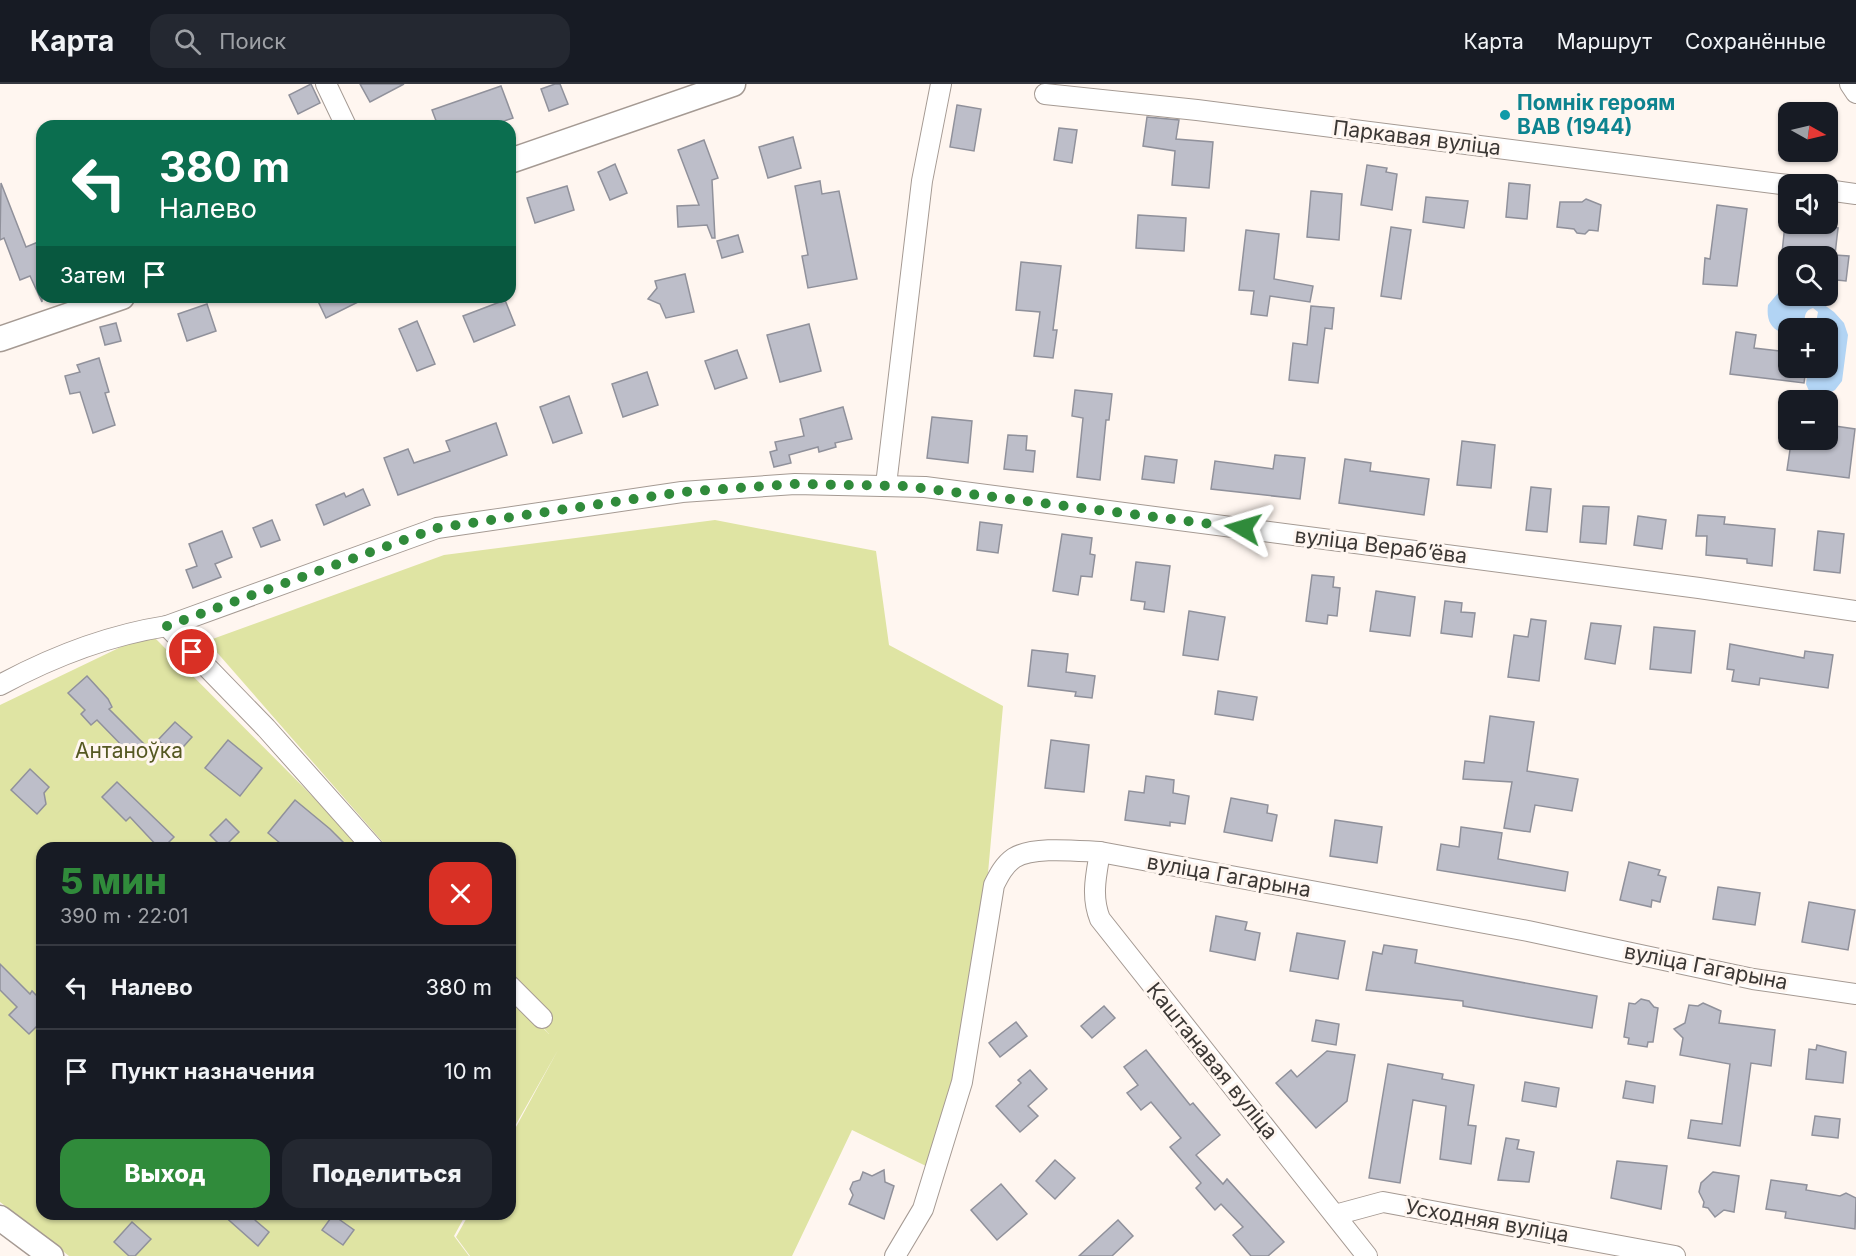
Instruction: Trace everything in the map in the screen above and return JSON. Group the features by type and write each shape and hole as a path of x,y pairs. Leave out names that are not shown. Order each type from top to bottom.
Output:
{"street":[{"path":"326,84 343,120"},
{"path":"516,159 733,84"},
{"path":"886,485 922,181 941,84"},
{"path":"1850,84 1856,93"},
{"name":"Паркавая вуліца","path":"1045,94 1197,110 1778,184"},
{"path":"1838,192 1856,194"},
{"path":"0,339 105,303"},
{"name":"вуліца Верабʼёва","path":"0,685 83,648 122,635 167,626 437,528 682,492 795,484 886,485 947,490 1856,611"},
{"path":"167,626 266,728 368,842"},
{"name":"вуліца Гагарына","path":"895,1256 923,1209 962,1082 994,885 1004,868 1015,857 1056,850 1100,852 1528,931 1753,979 1856,994"},
{"name":"Каштанавая вуліца","path":"1100,852 1094,886 1095,905 1100,919 1335,1215 1356,1252"},
{"path":"516,992 542,1018"},
{"name":"Усходняя вуліца","path":"1335,1215 1383,1202 1675,1256"},
{"path":"0,1218 51,1256"}],"green space":[{"path":"715,520 876,551 889,645 1003,706 988,873 954,1078 926,1166 852,1130 792,1256 470,1256 456,1237 466,1220 516,1220 516,1127 558,1050 516,1124 516,1002 549,1034 516,996 516,842 383,842 207,641 444,555"},
{"name":"Антаноўка","path":"150,633 358,842 36,842 36,1220 463,1220 454,1236 469,1256 69,1256 0,1202 0,705"}],"water":[{"path":"1778,293 1778,306 1826,306 1844,323 1848,335 1842,381 1835,390 1809,390 1806,384 1807,378 1838,378 1838,318 1817,318 1818,312 1813,308 1807,311 1805,318 1778,318 1778,331 1769,321 1768,305"}],"building":[{"path":"311,84 320,103 298,114 289,95"},
{"path":"360,84 404,84 370,102"},
{"path":"560,84 568,104 549,111 541,89"},
{"path":"501,86 513,118 507,120 436,120 432,110"},
{"path":"957,105 981,109 974,151 950,147"},
{"path":"1147,117 1179,120 1176,139 1213,142 1209,188 1172,185 1175,151 1143,146"},
{"path":"1059,128 1077,130 1072,163 1054,160"},
{"path":"793,137 801,168 768,178 759,147"},
{"path":"704,140 718,178 712,180 715,238 712,238 707,225 678,227 677,206 699,205 678,150"},
{"path":"615,164 627,193 610,200 598,172"},
{"path":"1367,165 1387,168 1386,172 1397,174 1392,210 1361,205"},
{"path":"820,181 822,194 839,191 857,279 808,288 802,256 808,255 795,186"},
{"path":"1,183 26,247 36,243 36,289 30,276 20,280 4,238 0,240"},
{"path":"1509,183 1530,185 1527,219 1506,217"},
{"path":"567,186 574,210 535,223 527,198"},
{"path":"1311,191 1342,194 1339,240 1307,237"},
{"path":"1426,197 1468,201 1464,228 1423,222"},
{"path":"1586,199 1601,205 1598,231 1589,230 1585,234 1577,233 1574,229 1557,227 1560,202 1582,202"},
{"path":"1717,205 1747,209 1737,286 1703,284 1705,258 1710,259"},
{"path":"1138,215 1186,218 1184,251 1136,248"},
{"path":"1391,227 1411,230 1401,299 1381,296"},
{"path":"1246,230 1279,234 1274,279 1313,286 1310,302 1270,296 1267,316 1251,314 1254,291 1239,290"},
{"path":"1784,234 1837,234 1836,246 1783,246"},
{"path":"738,235 743,252 722,258 717,241"},
{"path":"1838,255 1849,256 1846,281 1838,280"},
{"path":"1021,262 1061,266 1053,330 1057,330 1053,358 1034,356 1040,312 1016,310"},
{"path":"685,274 694,312 666,318 660,304 648,299 657,288 655,281"},
{"path":"319,303 356,303 326,318"},
{"path":"497,303 506,303 515,325 474,342 463,316"},
{"path":"207,304 216,331 187,341 178,314"},
{"path":"1311,306 1334,308 1332,329 1325,328 1318,383 1289,380 1293,343 1307,345"},
{"path":"417,321 435,364 417,371 399,329"},
{"path":"116,323 121,341 105,345 100,327"},
{"path":"809,324 821,371 780,382 767,335"},
{"path":"1736,332 1756,335 1754,348 1778,351 1778,378 1805,378 1804,383 1730,374"},
{"path":"737,350 747,378 715,389 705,361"},
{"path":"99,358 109,392 105,393 115,425 93,433 80,392 70,394 65,376 80,372 77,365"},
{"path":"647,372 658,405 623,417 612,384"},
{"path":"1075,390 1112,394 1109,420 1106,420 1100,480 1077,477 1083,418 1072,416"},
{"path":"569,396 582,433 553,443 540,407"},
{"path":"843,407 852,439 835,443 836,447 819,452 818,447 789,455 791,463 774,467 770,452 777,450 775,442 804,436 800,419"},
{"path":"932,417 972,421 968,463 927,458"},
{"path":"496,423 507,455 398,495 384,458 408,449 414,463 450,451 446,441"},
{"path":"1838,426 1855,429 1849,478 1787,470 1790,450 1838,450"},
{"path":"1008,435 1027,436 1026,450 1035,451 1033,472 1004,469"},
{"path":"1462,441 1495,445 1491,488 1457,485"},
{"path":"1275,455 1305,458 1300,499 1211,489 1215,461 1273,469"},
{"path":"1145,456 1177,460 1174,483 1142,479"},
{"path":"1345,459 1371,463 1370,471 1429,479 1424,515 1339,503"},
{"path":"1531,487 1551,489 1547,532 1526,530"},
{"path":"363,489 370,505 324,525 316,505 344,493 346,497"},
{"path":"1583,506 1609,507 1606,544 1580,542"},
{"path":"1698,515 1725,517 1724,524 1775,529 1772,566 1747,563 1747,559 1706,555 1707,536 1696,536"},
{"path":"1638,516 1666,520 1662,549 1634,545"},
{"path":"272,520 280,540 261,547 253,528"},
{"path":"980,522 1002,525 998,553 977,550"},
{"path":"222,531 232,557 215,564 221,577 193,588 186,570 197,566 189,544"},
{"path":"1818,531 1844,534 1840,573 1814,570"},
{"path":"1062,534 1092,538 1090,554 1095,555 1092,577 1081,576 1078,595 1053,591"},
{"path":"1136,562 1170,566 1164,612 1144,609 1145,602 1131,600"},
{"path":"1312,575 1334,577 1333,587 1340,588 1337,616 1328,615 1327,624 1306,621"},
{"path":"1376,591 1415,597 1410,636 1370,631"},
{"path":"1445,601 1462,603 1461,612 1475,613 1472,637 1441,633"},
{"path":"1189,611 1225,617 1218,660 1183,655"},
{"path":"1531,619 1546,621 1539,681 1508,677 1514,635 1528,637"},
{"path":"1591,623 1621,626 1615,664 1585,659"},
{"path":"1654,627 1695,631 1691,673 1650,669"},
{"path":"1730,644 1804,658 1805,651 1833,655 1828,688 1760,678 1759,685 1732,681 1734,670 1727,669"},
{"path":"1032,650 1068,654 1066,672 1095,676 1092,698 1075,696 1076,692 1028,686"},
{"path":"87,676 108,699 112,707 109,709 147,747 134,758 97,720 91,725 81,714 85,710 68,693"},
{"path":"1218,691 1257,697 1253,720 1215,714"},
{"path":"1490,716 1534,722 1527,771 1578,779 1572,811 1535,805 1530,832 1504,828 1512,782 1463,779 1465,761 1484,763"},
{"path":"175,722 192,737 176,755 158,740"},
{"path":"228,740 262,768 240,796 205,768"},
{"path":"1051,740 1089,745 1084,792 1045,788"},
{"path":"30,769 49,787 44,793 46,804 37,814 11,790"},
{"path":"1146,776 1174,780 1173,793 1189,796 1185,824 1170,822 1170,826 1125,820 1129,791 1144,793"},
{"path":"117,782 174,837 169,842 153,842 130,817 126,821 102,797"},
{"path":"1231,798 1268,805 1267,813 1277,815 1272,841 1224,832"},
{"path":"295,800 343,842 279,842 268,833"},
{"path":"226,819 239,832 229,842 217,842 210,835"},
{"path":"1335,820 1382,827 1377,863 1330,856"},
{"path":"1461,827 1502,833 1498,859 1568,872 1565,891 1437,870 1441,844 1459,847"},
{"path":"1629,862 1660,870 1658,875 1666,877 1660,902 1652,900 1651,907 1620,900"},
{"path":"1718,887 1760,893 1755,925 1713,919"},
{"path":"1809,902 1855,910 1848,950 1802,942"},
{"path":"1216,916 1247,922 1245,930 1260,933 1255,960 1210,951"},
{"path":"1297,933 1345,941 1338,979 1290,971"},
{"path":"1384,945 1417,950 1415,963 1597,996 1592,1028 1463,1006 1463,1001 1366,990 1373,952 1382,954"},
{"path":"0,964 30,994 32,991 36,995 36,1027 29,1034 9,1015 17,1007 0,990"},
{"path":"1641,999 1649,1001 1658,1008 1653,1042 1648,1042 1647,1047 1628,1044 1629,1038 1624,1037 1629,1003 1635,1004"},
{"path":"1703,1003 1721,1011 1719,1023 1775,1030 1771,1066 1751,1063 1740,1146 1688,1138 1691,1120 1722,1124 1730,1064 1680,1055 1683,1038 1674,1029 1685,1023 1689,1005 1698,1006"},
{"path":"1104,1006 1115,1018 1092,1038 1081,1026"},
{"path":"1316,1020 1339,1024 1336,1045 1312,1041"},
{"path":"1016,1022 1027,1036 1000,1057 989,1043"},
{"path":"1817,1045 1846,1052 1843,1083 1806,1079 1809,1049 1816,1050"},
{"path":"1146,1050 1190,1105 1193,1103 1220,1135 1196,1155 1223,1184 1227,1179 1284,1242 1268,1256 1251,1256 1233,1235 1243,1227 1221,1204 1215,1210 1196,1188 1201,1183 1170,1147 1181,1138 1151,1102 1141,1110 1127,1093 1138,1085 1124,1067"},
{"path":"1327,1051 1355,1055 1347,1101 1316,1128 1276,1083 1291,1070 1297,1077"},
{"path":"1388,1064 1443,1074 1442,1079 1474,1085 1468,1125 1476,1126 1471,1164 1440,1159 1446,1106 1413,1100 1400,1183 1369,1178"},
{"path":"1030,1070 1047,1089 1028,1106 1038,1116 1020,1132 996,1106 1021,1083 1018,1080"},
{"path":"1626,1081 1655,1086 1653,1103 1623,1098"},
{"path":"1525,1082 1559,1088 1556,1107 1522,1101"},
{"path":"1815,1116 1840,1119 1838,1138 1812,1135"},
{"path":"1506,1138 1519,1140 1517,1149 1534,1152 1529,1182 1498,1180"},
{"path":"1055,1160 1075,1178 1055,1199 1036,1181"},
{"path":"1617,1161 1667,1166 1661,1209 1611,1198"},
{"path":"884,1170 885,1182 894,1186 884,1219 849,1204 853,1195 850,1189 853,1182 860,1180 863,1172 872,1176"},
{"path":"1713,1172 1739,1176 1734,1212 1724,1210 1715,1217 1708,1208 1703,1207 1704,1202 1699,1192 1701,1183"},
{"path":"1771,1180 1807,1185 1806,1190 1840,1196 1846,1193 1856,1198 1855,1229 1785,1218 1786,1212 1766,1209"},
{"path":"1001,1184 1027,1214 997,1240 971,1210"},
{"path":"229,1220 255,1220 269,1232 258,1246"},
{"path":"329,1220 340,1220 354,1230 343,1245 322,1230"},
{"path":"1118,1220 1133,1236 1112,1256 1079,1256"},
{"path":"132,1222 151,1239 135,1256 129,1256 114,1242"}],"place":[{"name":"Помнік героям ВАВ (1944)","path":"1505,115"}],"route":[{"path":"192,652 167,626 437,528 682,492 795,484 925,487 1243,528"}]}
